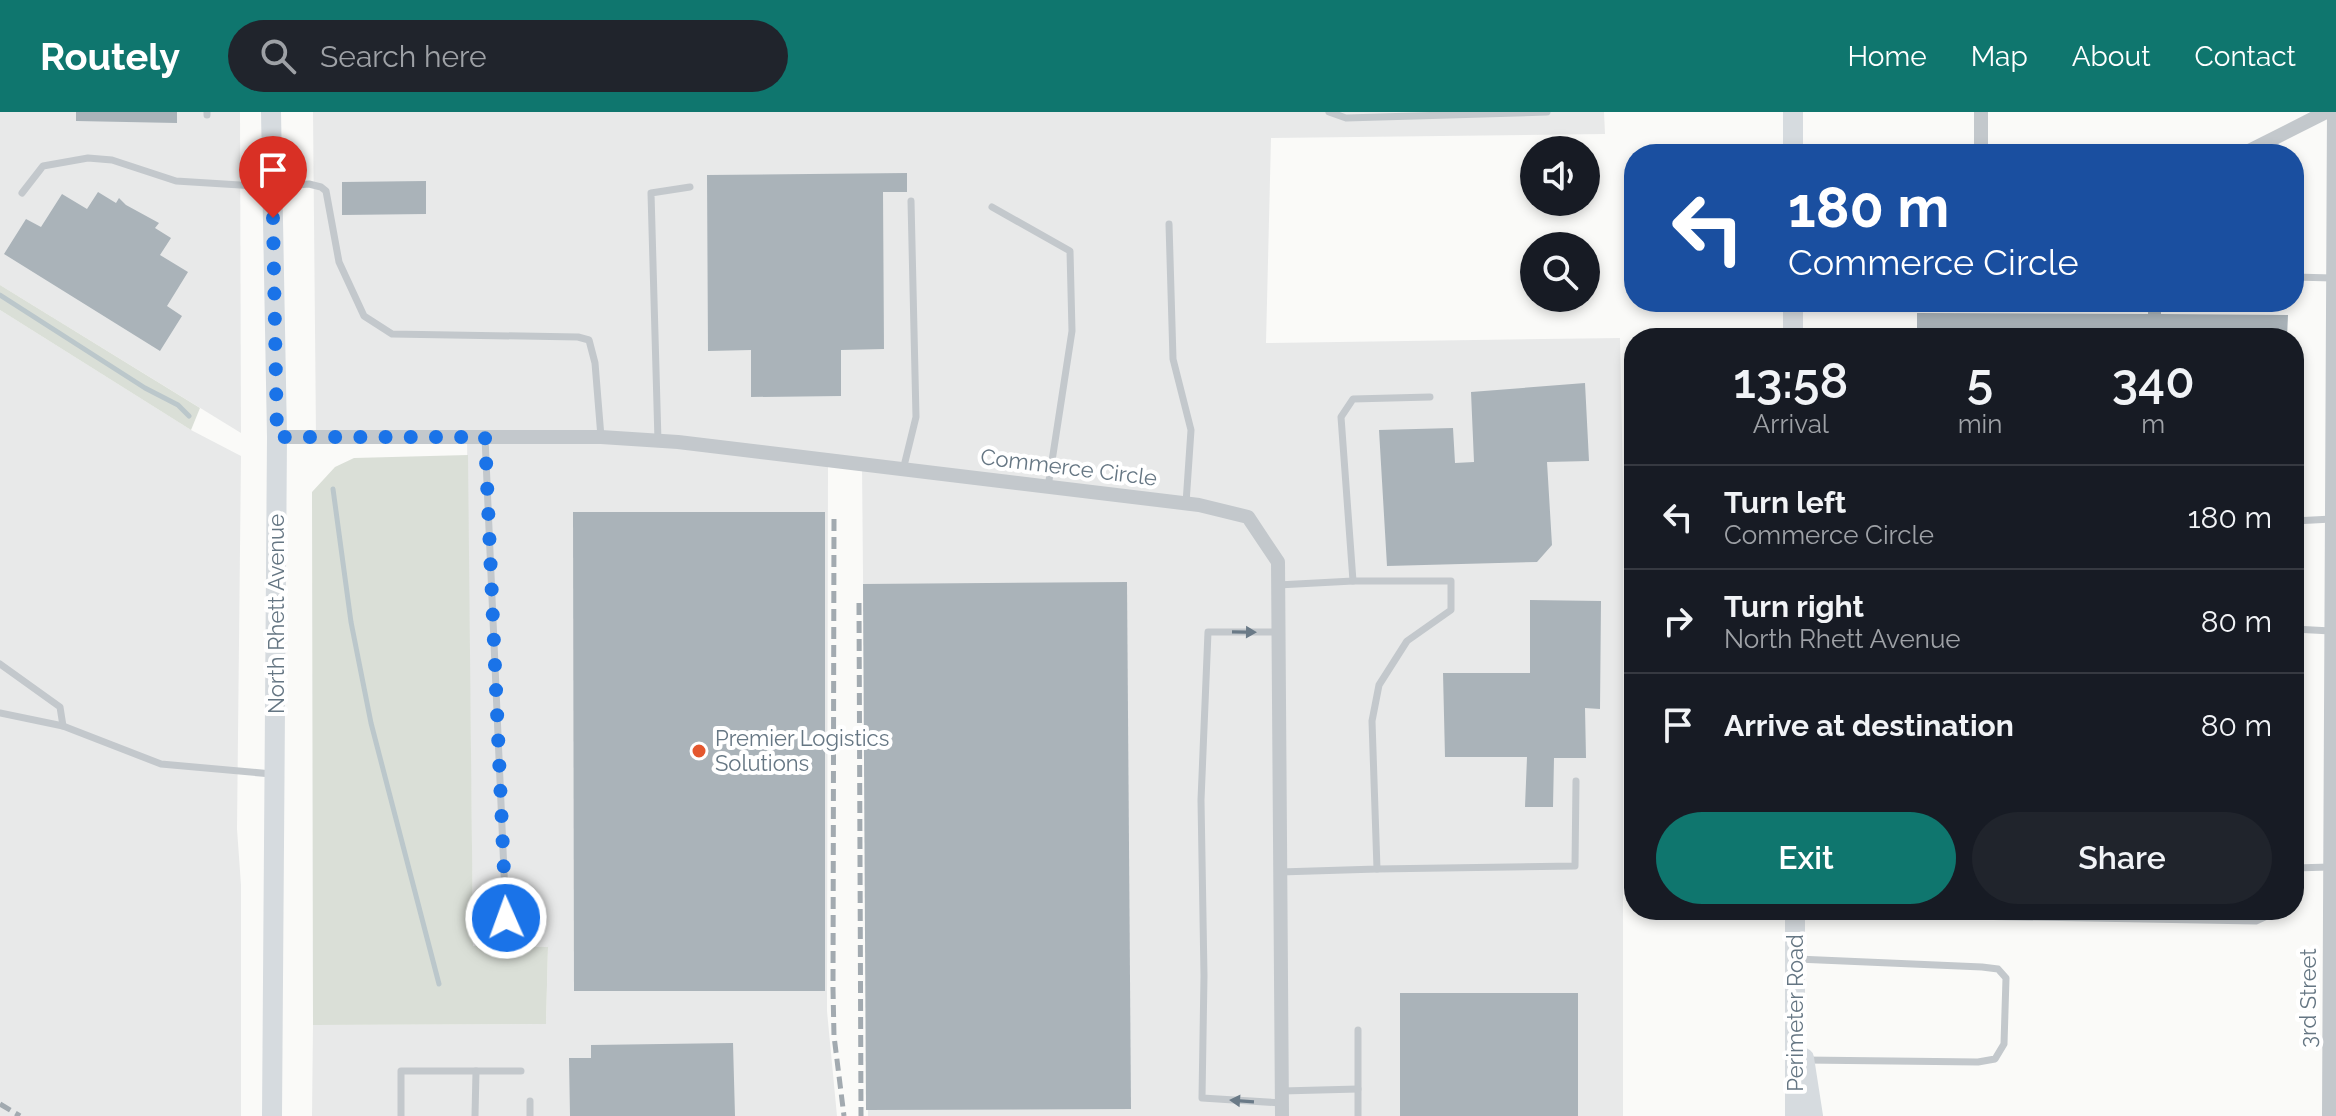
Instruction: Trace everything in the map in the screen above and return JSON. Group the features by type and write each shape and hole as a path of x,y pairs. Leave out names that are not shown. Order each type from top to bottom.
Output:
{"main road":[{"name":"North Rhett Avenue","path":"271,112 277,437 272,1116"},
{"path":"1793,112 1793,144"},
{"name":"Perimeter Road","path":"1795,920 1795,1007 1800,1060 1795,1116"},
{"path":"1800,1060 1813,1116"}],"street":[{"path":"1981,112 1981,144"},
{"path":"2263,144 2326,112"},
{"name":"3rd Street","path":"2329,1116 2334,112"},
{"name":"Commerce Circle","path":"277,437 601,437 658,441 1186,503 1248,517 1278,562 1282,1103"}],"lane":[{"path":"1329,112 1346,118 1547,112"},
{"path":"22,193 43,166 88,158 112,160 176,181 272,187 309,184 321,187 326,191 339,262 364,316 392,334 578,337 589,340 595,363 601,437"},
{"path":"658,441 651,193 690,187"},
{"path":"903,470 916,417 911,201"},
{"path":"992,207 1070,251 1072,331 1048,487"},
{"path":"1169,224 1173,359 1191,430 1186,503"},
{"path":"2304,277 2333,278"},
{"path":"1353,581 1341,417 1353,399 1430,397"},
{"path":"485,437 506,918"},
{"path":"2304,520 2332,519"},
{"path":"1278,585 1451,581 1451,610 1407,641 1379,685 1372,721 1377,869"},
{"path":"2304,630 2331,631"},
{"path":"1279,632 1208,632 1201,800 1204,976 1202,1098 1282,1103 1358,1089"},
{"path":"0,664 60,707 63,726"},
{"path":"0,713 63,726 161,764 275,774"},
{"path":"1280,872 1575,866 1576,781"},
{"path":"2304,868 2330,867"},
{"path":"2220,920 2258,920"},
{"path":"1795,959 1982,967 1998,969 2006,978 2004,1044 1995,1059 1978,1062 1800,1060"},
{"path":"1358,1030 1358,1116"},
{"path":"401,1116 401,1071 521,1071"},
{"path":"475,1116 476,1071"},
{"path":"530,1101 530,1116"}],"shaded area":[{"path":"0,112 240,112 241,433 0,285"},
{"path":"313,112 1604,112 1605,134 1271,138 1266,343 1620,338 1623,486 1623,1116 868,1116 862,465 828,461 827,1011 837,1116 312,1116 313,1025 546,1024 548,948 473,947 467,438 316,437"},
{"path":"0,285 200,408 191,430 0,310"},
{"path":"0,310 191,430 241,456 237,829 241,885 241,1116 0,1116"},
{"path":"468,455 473,946 548,947 546,1024 313,1025 312,492 335,467 354,458"}],"building":[{"path":"76,112 177,112 177,123 76,121"},
{"path":"907,173 907,192 883,192 884,349 841,350 841,396 751,397 751,350 708,351 707,175"},
{"path":"426,181 426,214 342,215 342,182"},
{"path":"98,192 116,203 119,198 159,223 155,228 171,238 160,255 188,272 167,306 182,316 160,351 4,254 26,219 41,227 62,194 87,209"},
{"path":"1917,313 2288,315 2287,328 1917,328"},
{"path":"1585,383 1589,461 1547,462 1552,545 1537,562 1387,566 1379,430 1453,428 1455,463 1474,462 1471,392"},
{"name":"Premier Logistics Solutions","path":"573,512 825,512 825,991 574,991"},
{"path":"1127,582 1131,1109 866,1110 863,584"},
{"path":"1530,600 1601,601 1600,709 1585,708 1586,758 1554,758 1553,807 1525,807 1527,757 1445,757 1443,673 1530,673"},
{"path":"1400,993 1578,993 1578,1116 1400,1116"},
{"path":"733,1043 735,1116 570,1116 569,1058 591,1058 591,1045"}],"waterway":[{"path":"0,295 145,388 178,405 189,416"},
{"path":"333,489 351,622 371,723 439,984"}],"railway":[{"path":"834,519 833,989 834,1036 844,1116"},
{"path":"859,603 861,1116"},
{"path":"0,1104 20,1116"}],"place":[{"name":"Premier Logistics Solutions","path":"699,751"}],"route":[{"path":"273,218 277,437 485,437 506,918"}]}
